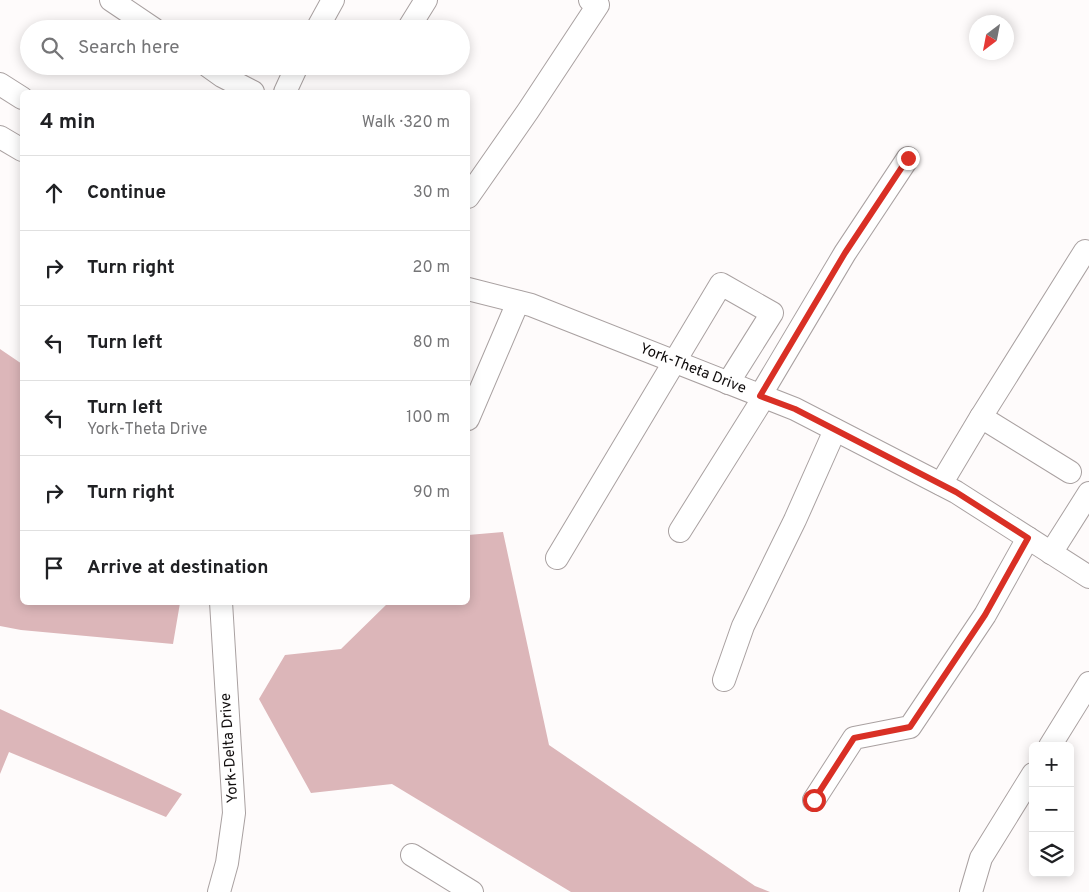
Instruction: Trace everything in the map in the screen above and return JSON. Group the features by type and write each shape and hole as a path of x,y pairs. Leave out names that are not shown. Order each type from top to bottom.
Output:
{"street":[{"path":"111,0 141,20"},
{"path":"414,20 426,0"},
{"path":"470,194 598,5 590,0"},
{"path":"321,20 329,1"},
{"path":"221,75 249,90"},
{"path":"286,90 293,75"},
{"path":"0,84 20,97"},
{"path":"0,137 20,149"},
{"path":"680,531 762,396 845,253 908,158"},
{"path":"940,484 1085,251 1089,253"},
{"path":"557,558 721,284 772,313 728,383"},
{"name":"York-Theta Drive","path":"470,290 532,305 795,409 956,492 1089,577"},
{"path":"470,414 518,302"},
{"path":"981,417 1070,472"},
{"path":"724,680 743,626 795,520 835,430"},
{"path":"1051,552 1089,493"},
{"path":"814,800 854,738 910,727 985,615 1028,538"},
{"name":"York-Delta Drive","path":"219,892 227,863 234,813 220,605"},
{"path":"1052,742 1089,683"},
{"path":"971,892 981,858 1029,780"},
{"path":"412,855 472,892"}],"shaded area":[{"path":"0,349 20,363 20,605 180,605 173,644 21,630 0,626"},
{"path":"503,532 549,745 755,886 770,892 571,892 392,784 311,793 259,699 285,655 341,649 386,605 470,605 470,535"},
{"path":"0,709 182,794 166,817 9,752 0,774"}],"route":[{"path":"814,800 854,738 910,727 985,615 1028,538 956,492 795,409 760,396 845,253 908,158"}]}
